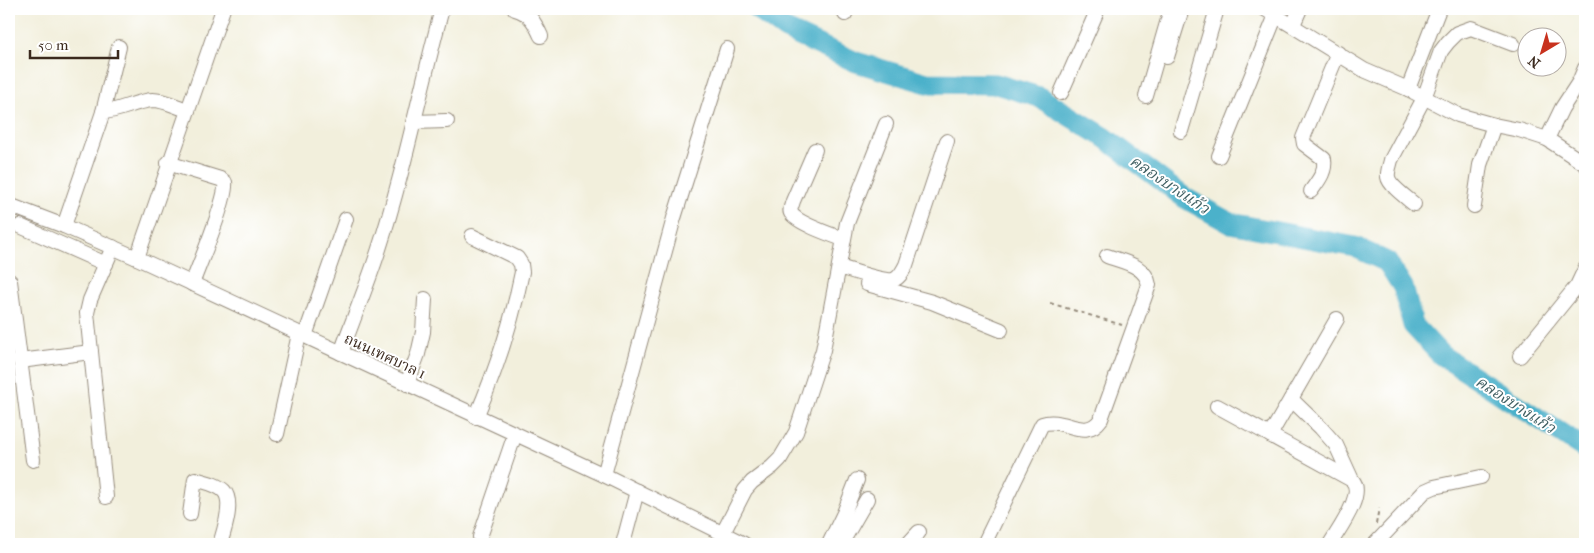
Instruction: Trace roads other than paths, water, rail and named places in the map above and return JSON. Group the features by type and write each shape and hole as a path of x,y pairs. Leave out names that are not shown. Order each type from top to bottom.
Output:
{"street":[{"path":"137,258 168,163 223,9"},
{"path":"341,353 378,253 401,173 442,9"},
{"path":"515,9 521,10 534,21 541,36"},
{"path":"1060,93 1098,9"},
{"path":"1146,96 1171,9"},
{"path":"1159,84 1182,9"},
{"path":"1180,131 1216,9"},
{"path":"1293,25 1300,9"},
{"path":"1408,89 1439,9"},
{"path":"1219,156 1271,12 1364,70 1458,114 1546,139 1585,164"},
{"path":"1414,204 1392,184 1388,178 1388,171 1391,160 1424,98 1442,51 1457,33 1471,28 1513,44"},
{"path":"64,226 103,112 119,47"},
{"path":"604,475 674,218 727,49"},
{"path":"1311,191 1323,173 1325,165 1324,159 1304,144 1303,138 1338,53"},
{"path":"1546,139 1585,68"},
{"path":"103,112 155,100 188,110"},
{"path":"413,122 447,121"},
{"path":"723,533 745,490 780,458 796,432 820,359 847,224 886,124"},
{"path":"1474,206 1480,165 1494,125"},
{"path":"838,271 892,280 900,275 906,265 947,141"},
{"path":"815,150 793,201 791,213 798,220 843,239"},
{"path":"168,163 225,182 225,191 192,284"},
{"name":"ถนนเทศบาล 1","path":"9,204 137,258 604,475 744,544"},
{"path":"277,434 302,335 346,219"},
{"path":"20,226 106,264"},
{"path":"472,236 517,258 522,264 522,272 503,350 476,417"},
{"path":"106,496 87,313 90,300 113,247"},
{"path":"984,544 1042,424 1049,421 1086,430 1096,427 1101,419 1149,285 1145,273 1138,268 1107,256"},
{"path":"1520,356 1572,292 1585,269"},
{"path":"838,271 932,302 1001,330"},
{"path":"10,281 33,460"},
{"path":"407,384 418,354 423,332 425,299"},
{"path":"1270,434 1337,319"},
{"path":"20,361 91,352"},
{"path":"1291,399 1336,445 1352,480"},
{"path":"1217,406 1352,480 1356,484 1357,492 1349,512 1330,544"},
{"path":"480,537 514,434"},
{"path":"1375,544 1430,489 1481,477"},
{"path":"190,514 196,479 219,487 225,492 228,498 228,509 220,544"},
{"path":"829,544 857,480"},
{"path":"623,544 637,491"},
{"path":"842,544 867,499"},
{"path":"908,544 919,532"}],"waterway":[{"name":"คลองบางแก้ว","path":"757,9 786,30 856,62 927,83 996,84 1039,97 1104,137 1185,198 1230,223 1355,247 1387,262 1403,287 1413,325 1441,355 1585,449"}]}
